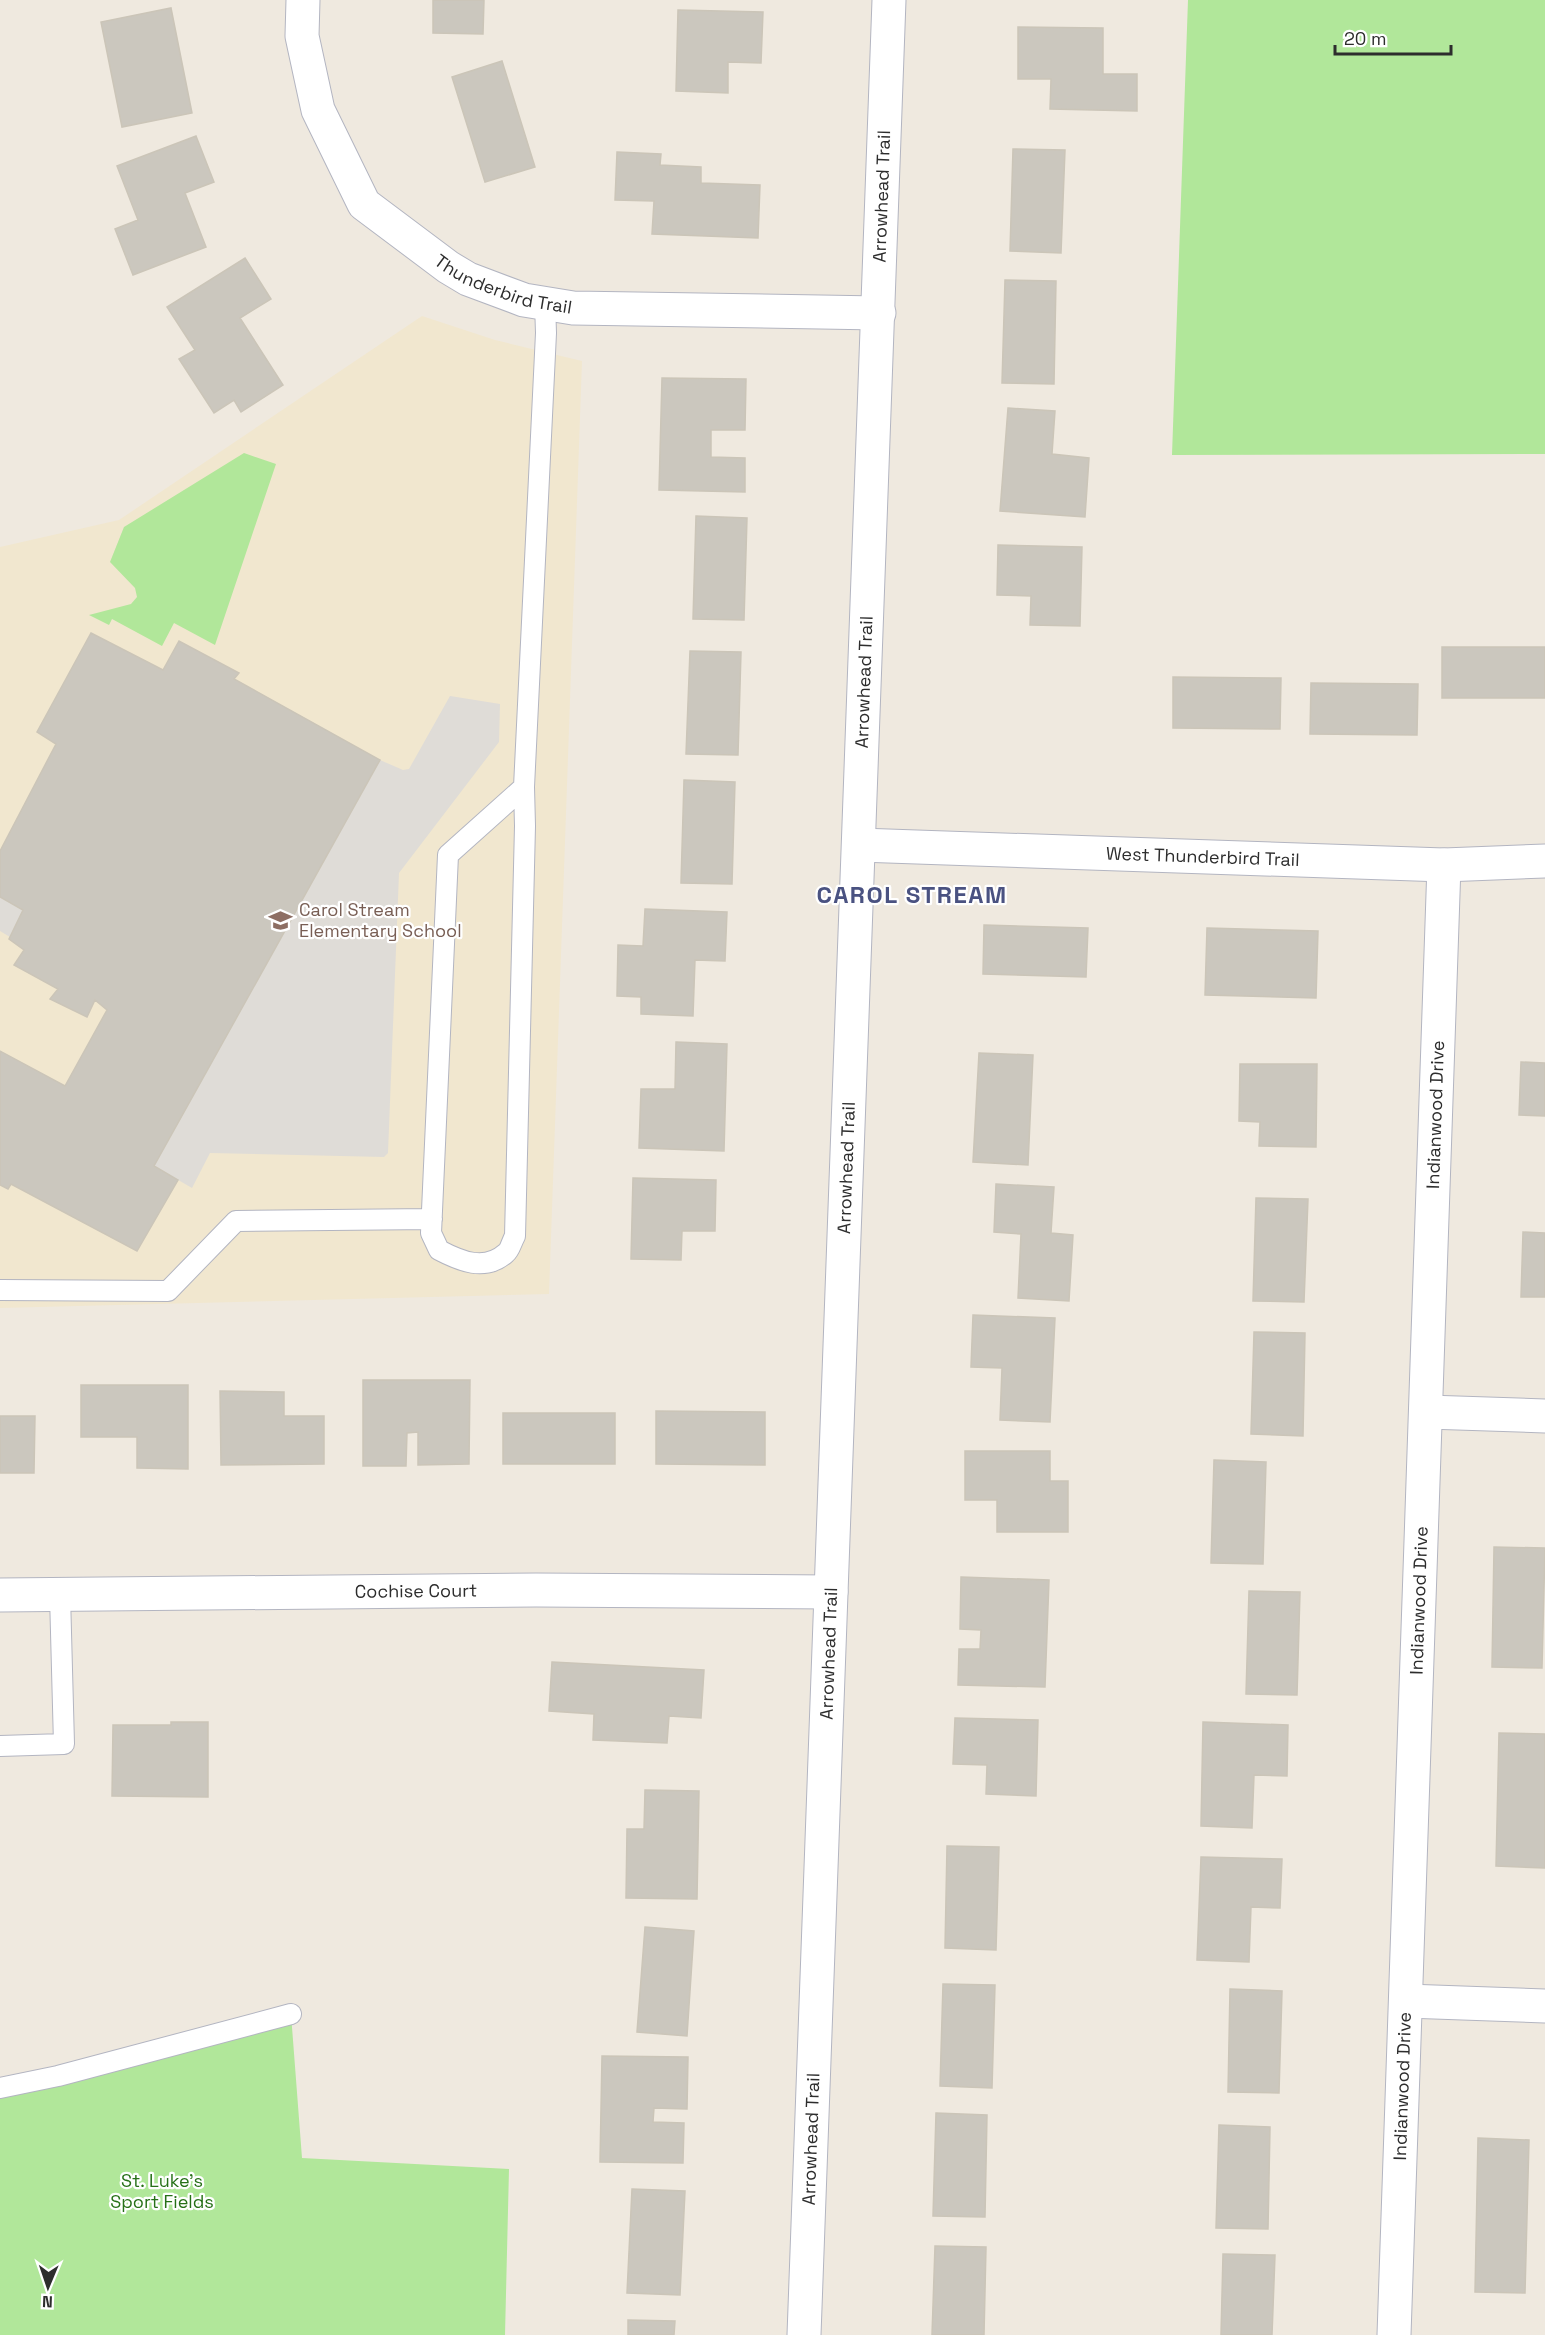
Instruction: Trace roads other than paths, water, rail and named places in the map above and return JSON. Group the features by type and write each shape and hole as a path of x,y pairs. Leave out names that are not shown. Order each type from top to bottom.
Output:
{"street":[{"name":"Thunderbird Trail","path":"303,0 302,36 318,110 364,204 448,267 468,279 524,300 573,308 879,313"},
{"name":"Arrowhead Trail","path":"804,2335 889,0"},
{"name":"West Thunderbird Trail","path":"859,845 1444,865 1545,861"},
{"name":"Indianwood Drive","path":"1394,2335 1444,865"},
{"path":"1426,1412 1545,1416"},
{"name":"Cochise Court","path":"0,1595 524,1590 831,1592"},
{"path":"1406,2001 1545,2006"}],"lane":[{"path":"524,787 448,855 431,1233 438,1250 463,1263 486,1264 507,1253 515,1236 524,787 546,333 545,303"},
{"path":"0,1290 168,1290 236,1221 432,1219"},
{"path":"0,1746 64,1744 60,1595"},
{"path":"0,2088 58,2076 291,2014"}],"place":[{"name":"Carol Stream Elementary School","path":"281,920"}],"district":[{"name":"CAROL STREAM","path":"912,895"}],"park label":[{"name":"St. Luke's Sport Fields","path":"162,2191"}]}
